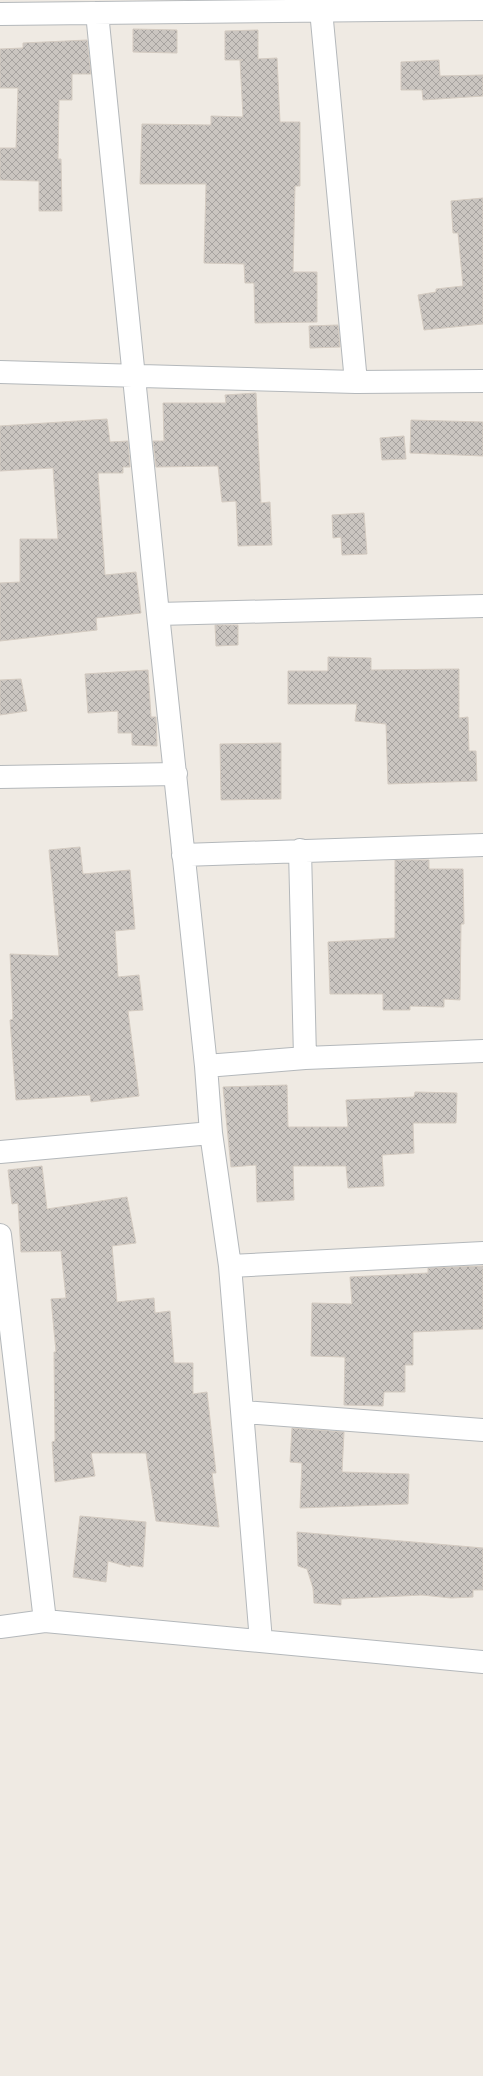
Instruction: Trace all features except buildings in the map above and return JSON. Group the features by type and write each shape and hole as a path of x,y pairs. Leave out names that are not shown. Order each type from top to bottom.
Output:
{"street":[{"path":"0,14 321,10 434,5 483,9"},
{"path":"321,10 356,382"},
{"path":"97,13 158,614 206,1066 211,1133 230,1266 261,1641"},
{"path":"0,372 356,382 483,381"},
{"path":"158,614 483,606"},
{"path":"0,777 176,774"},
{"path":"183,855 483,845"},
{"path":"300,850 305,1058"},
{"path":"206,1066 305,1058 483,1050"},
{"path":"0,1152 211,1133"},
{"path":"0,1235 45,1621"},
{"path":"230,1266 483,1252"},
{"path":"243,1412 483,1430"},
{"path":"0,1627 45,1621 483,1662"}]}
